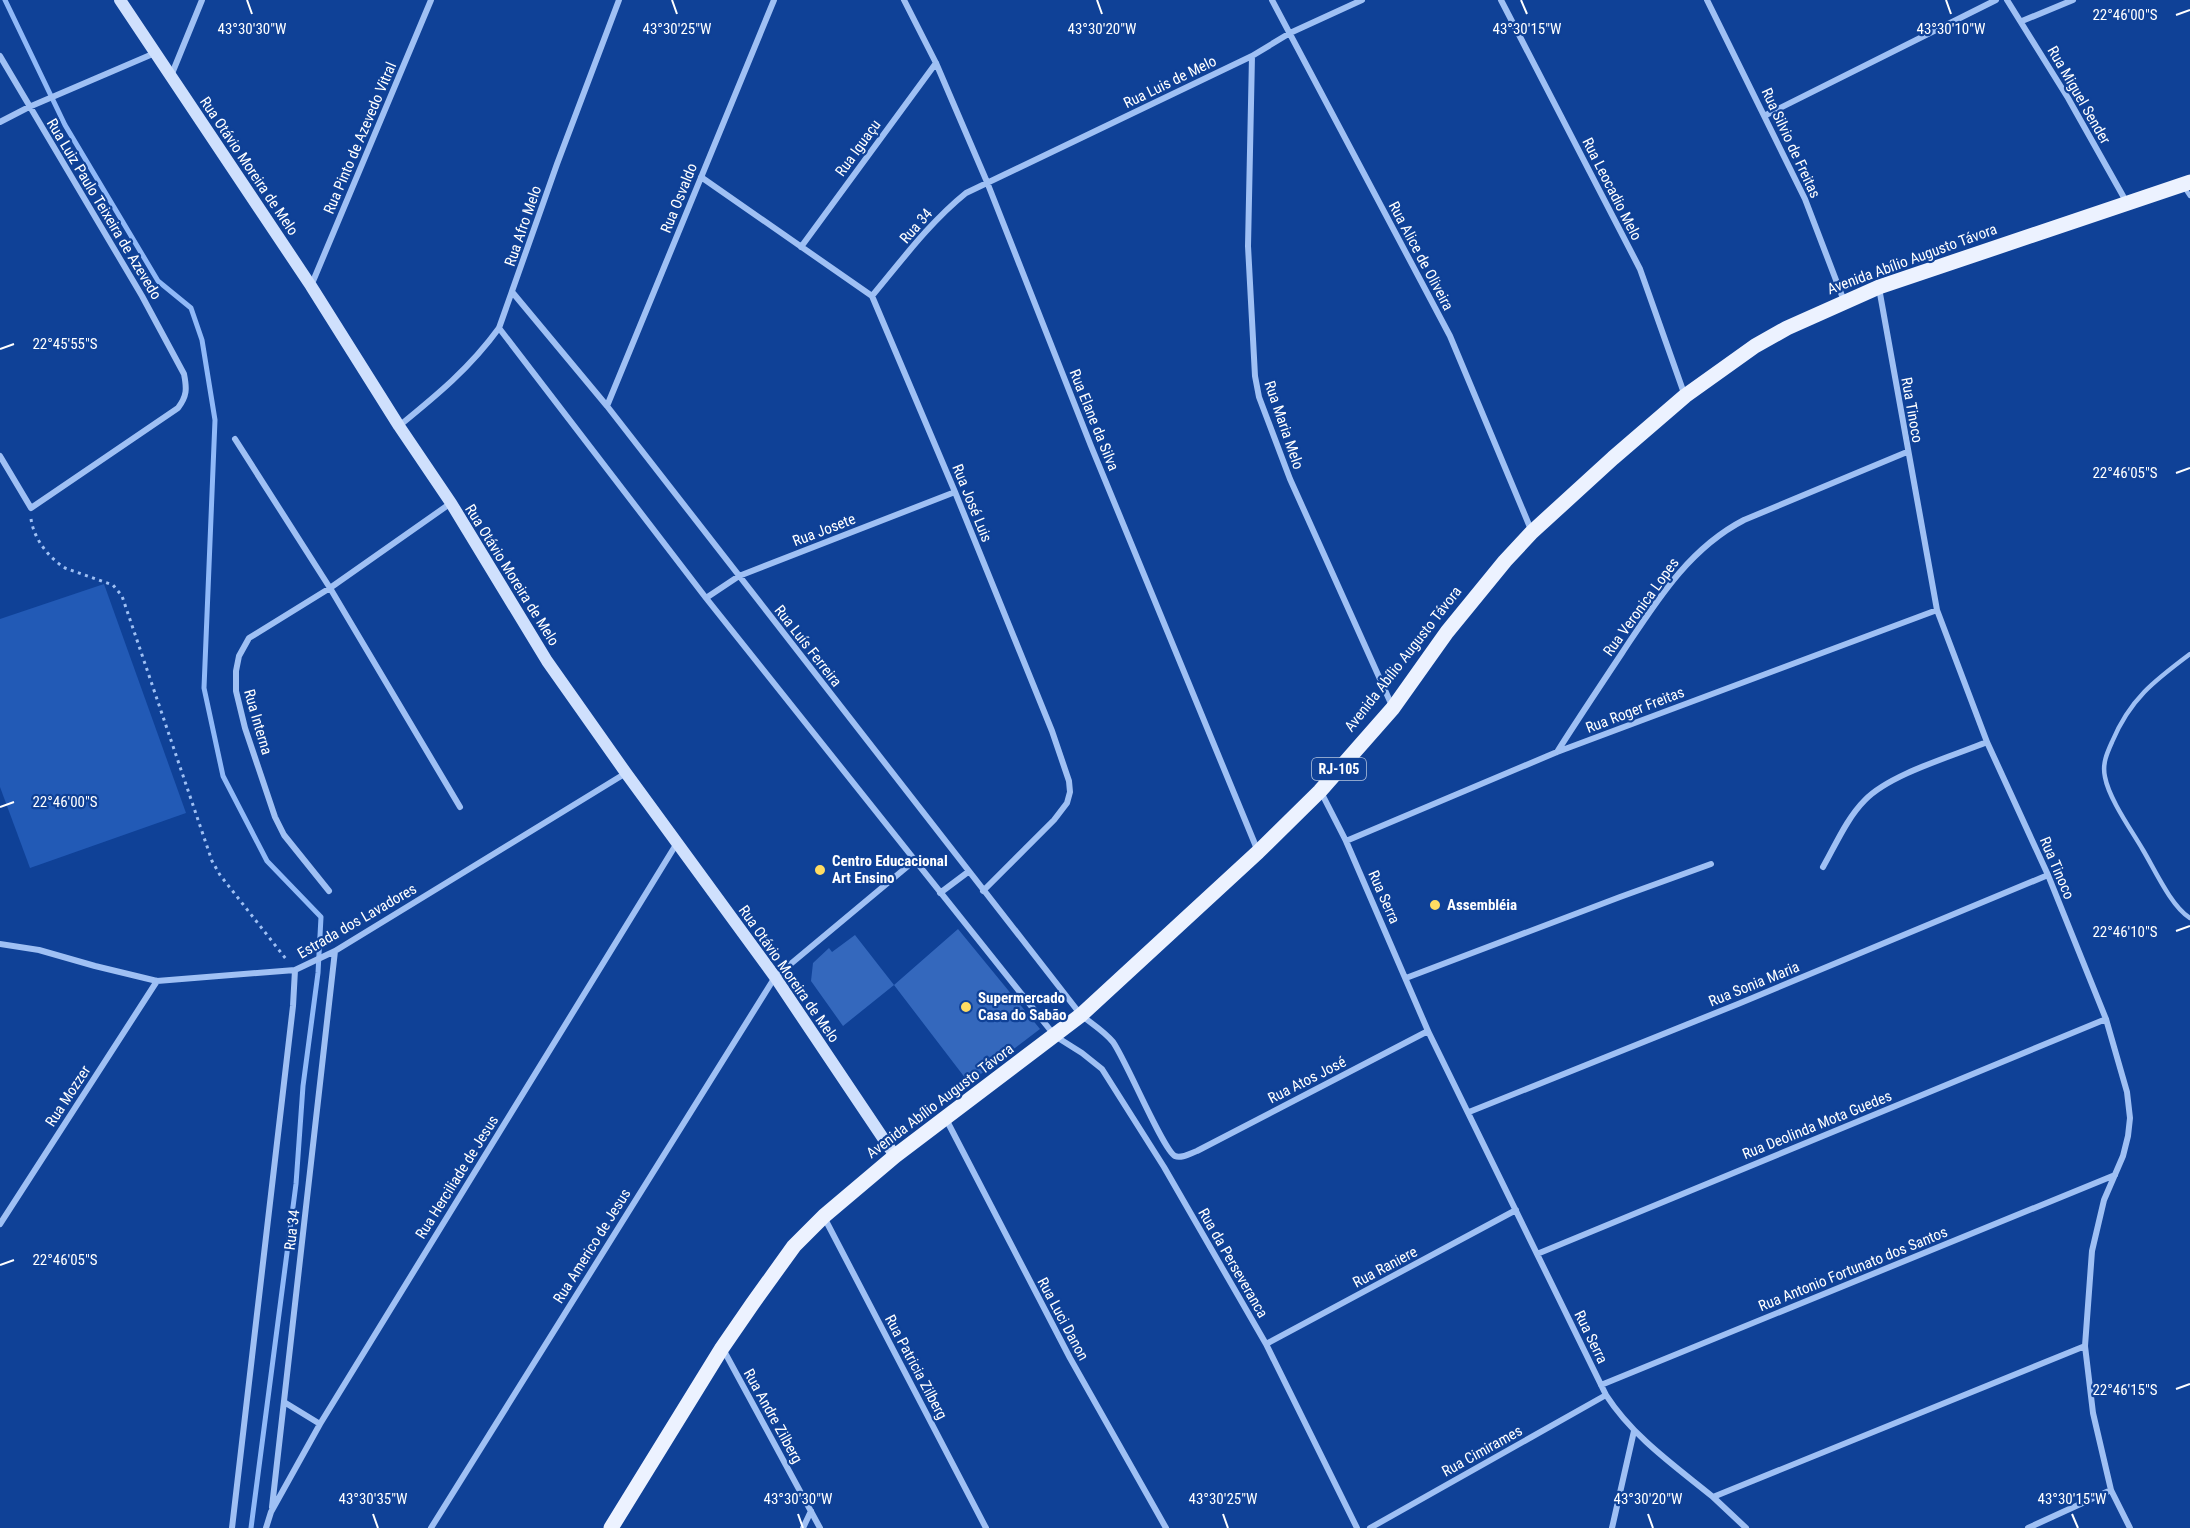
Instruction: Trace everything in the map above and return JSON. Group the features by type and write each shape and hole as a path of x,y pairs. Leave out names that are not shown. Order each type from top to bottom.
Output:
{"main road":[{"name":"Avenida Abílio Augusto Távora","path":"611,1528 722,1348 795,1246 824,1216 895,1156 1081,1015 1258,852 1320,790 1393,708 1480,590 1532,532 1685,396 1755,346 1786,328 1844,301 2127,203 2188,188"}],"street":[{"name":"Rua Otávio Moreira de Melo","path":"120,0 311,286 399,426 451,503 548,661 626,773 775,977 895,1156"},
{"path":"171,76 202,0"},
{"name":"Rua Pinto de Azevedo Vitral","path":"311,286 431,0"},
{"name":"Rua Afro Melo","path":"399,426 455,380 482,352 499,328 557,164 619,0"},
{"name":"Rua Osvaldo","path":"607,406 774,0"},
{"path":"904,2 912,0"},
{"name":"Rua Alice de Oliveira","path":"1272,0 1450,336 1532,532"},
{"name":"Rua Luis de Melo","path":"987,182 1252,56 1290,33 1362,0"},
{"name":"Rua Leocadio Melo","path":"1500,0 1640,269 1685,396"},
{"name":"Rua Silvio de Freitas","path":"1707,0 1766,115 1805,199 1844,301"},
{"path":"1766,115 1996,0"},
{"name":"Rua Miguel Sender","path":"2007,0 2022,21 2127,203"},
{"path":"2022,21 2073,0"},
{"name":"Rua Elane da Silva","path":"904,2 936,63 987,182 1091,446 1258,852"},
{"path":"0,122 74,87 156,53"},
{"name":"Rua Luiz Paulo Teixeira de Azevedo","path":"0,56 142,296 184,374 187,387 186,398 178,408 31,508"},
{"name":"Rua Maria Melo","path":"1252,56 1248,246 1255,376 1259,397 1290,479 1393,708"},
{"name":"Rua Iguaçu","path":"801,247 936,63"},
{"path":"701,177 872,296"},
{"name":"Rua 34","path":"872,296 950,206 966,193 987,182"},
{"name":"Rua Tinoco","path":"1879,287 1937,610 1987,742 2048,875 2106,1019 2125,1081 2130,1118 2123,1156 2104,1200 2094,1241 2085,1346 2093,1413 2111,1490 2130,1528"},
{"name":"Rua Luís Ferreira","path":"513,293 607,406 1081,1015 1105,1034 1121,1055 1170,1151 1180,1157 1197,1151"},
{"name":"Rua José Luis","path":"872,296 955,492 1052,730 1070,781 1067,804 983,891"},
{"path":"499,328 706,598 1055,1036"},
{"path":"235,439 330,588 460,807"},
{"name":"Rua Veronica Lopes","path":"1557,752 1653,605 1693,556 1727,528 1907,452"},
{"path":"0,456 31,508"},
{"name":"Rua Josete","path":"706,598 739,576 955,492"},
{"name":"Rua Interna","path":"329,891 284,835 275,817 245,728 236,691 239,656 249,638 330,588 451,503"},
{"name":"Rua Roger Freitas","path":"1346,841 1557,752 1937,610"},
{"path":"1823,867 1854,812 1879,788 1987,742"},
{"name":"Estrada dos Lavadores","path":"0,945 39,950 157,981 295,970 335,951 626,773"},
{"name":"Rua Serra","path":"1320,790 1346,841 1428,1031 1606,1395 1617,1413 1634,1431 1713,1497 1746,1528"},
{"name":"Rua Herciliade de Jesus","path":"266,1528 271,1512 320,1424 677,843"},
{"name":"Rua Americo de Jesus","path":"430,1528 775,977 914,861"},
{"path":"1406,978 1711,864"},
{"path":"940,893 968,872"},
{"name":"Rua Sonia Maria","path":"1468,1112 2048,875"},
{"name":"Rua 34","path":"271,1512 335,951"},
{"path":"232,1528 292,1017 295,970"},
{"name":"Rua Mozzer","path":"0,1224 157,981"},
{"name":"Rua Deolinda Mota Guedes","path":"1537,1254 2106,1019"},
{"name":"Rua Atos José","path":"1197,1151 1428,1031"},
{"name":"Rua da Perseveranca","path":"1055,1036 1102,1069 1164,1167 1266,1344 1357,1528"},
{"name":"Rua Luci Danon","path":"945,1118 1070,1358 1166,1528"},
{"name":"Rua Antonio Fortunato dos Santos","path":"1601,1385 2115,1175"},
{"name":"Rua Raniere","path":"1266,1344 1516,1210"},
{"name":"Rua Patricia Zilberg","path":"824,1216 986,1528"},
{"path":"1713,1497 2085,1346"},
{"name":"Rua Andre Zilberg","path":"722,1348 820,1528"},
{"name":"Rua Cimirames","path":"1370,1528 1606,1395"},
{"path":"284,1402 320,1424"},
{"path":"1612,1528 1634,1431"},
{"path":"2028,1528 2111,1490"},
{"path":"803,1528 811,1511"}],"lane":[{"path":"2190,654 2147,689 2130,707 2111,744 2103,770 2105,780 2122,815 2177,906 2190,918"}],"path":[{"path":"31,508 32,529 39,542 58,563 65,568 113,585 122,596 212,861 220,875 295,970"}],"shaded area":[{"path":"104,584 186,813 30,868 0,787 0,619"}],"building":[{"name":"Supermercado Casa do Sabão","path":"958,929 1040,1029 969,1083 894,985"},
{"path":"855,935 894,985 843,1026 811,981 813,963 829,948 832,952"}],"waterway":[{"path":"5,0 65,125 158,281 191,308 202,340 215,420 204,688 223,776 267,861 321,917 318,973 303,1086 296,1184 251,1528"}],"place":[{"name":"Centro Educacional Art Ensino","path":"820,870"},
{"name":"Assembléia","path":"1435,905"},
{"name":"Supermercado Casa do Sabão","path":"966,1007"}]}
